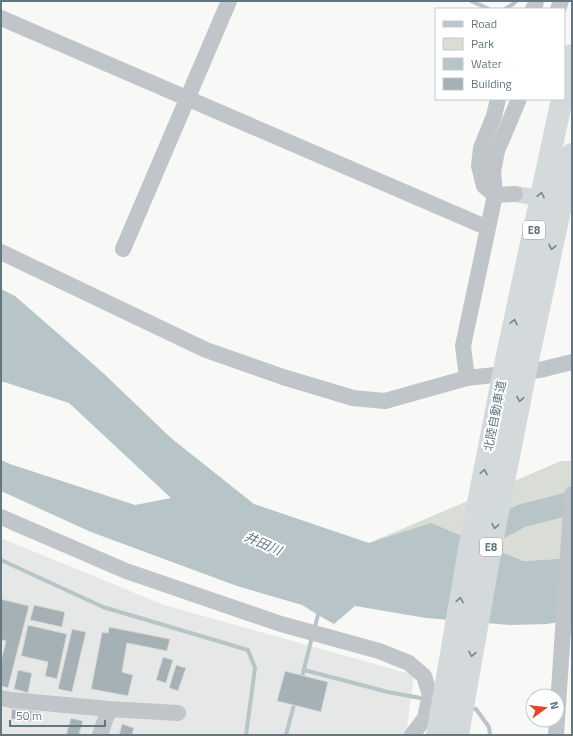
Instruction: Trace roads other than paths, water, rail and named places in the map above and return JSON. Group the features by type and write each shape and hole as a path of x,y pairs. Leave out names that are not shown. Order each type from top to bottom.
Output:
{"highway":[{"path":"565,86 572,55"},
{"name":"北陸自動車道","path":"437,735 468,557 506,360 562,100"},
{"name":"北陸自動車道","path":"458,735 492,542 528,360 572,154"}],"street":[{"path":"123,249 229,1"},
{"path":"1,18 488,228"},
{"path":"498,100 494,116 480,148 478,166 484,186 495,195 515,194"},
{"path":"467,378 463,346 495,195 493,172 497,152 519,100"},
{"path":"1,252 206,350 283,377 353,398 385,401 467,378 540,370 572,362"},
{"path":"563,688 572,494"},
{"path":"1,517 126,571 281,624 379,652 409,663 424,676 430,695 425,718 412,735"},
{"path":"1,698 109,709 178,713"},
{"path":"100,735 109,709"}],"water":[{"path":"1,289 15,296 101,371 171,438 254,504 369,543 431,523 523,561 572,558 572,620 547,624 511,625 426,618 355,606 334,624 302,605 237,586 91,532 1,491 1,460 135,505 171,498 69,403 1,381"}],"waterway":[{"path":"471,1 487,8"},
{"path":"507,8 516,1"},
{"name":"井田川","path":"480,538 521,516 572,503"},
{"path":"1,560 103,607 248,650 255,668 246,735"},
{"path":"314,630 318,615"},
{"path":"301,681 312,637"},
{"path":"304,670 388,692 426,699"},
{"path":"286,735 295,701"},
{"path":"470,708 476,709 489,727 490,735"}],"tunnel":[{"path":"515,194 551,200"}]}
